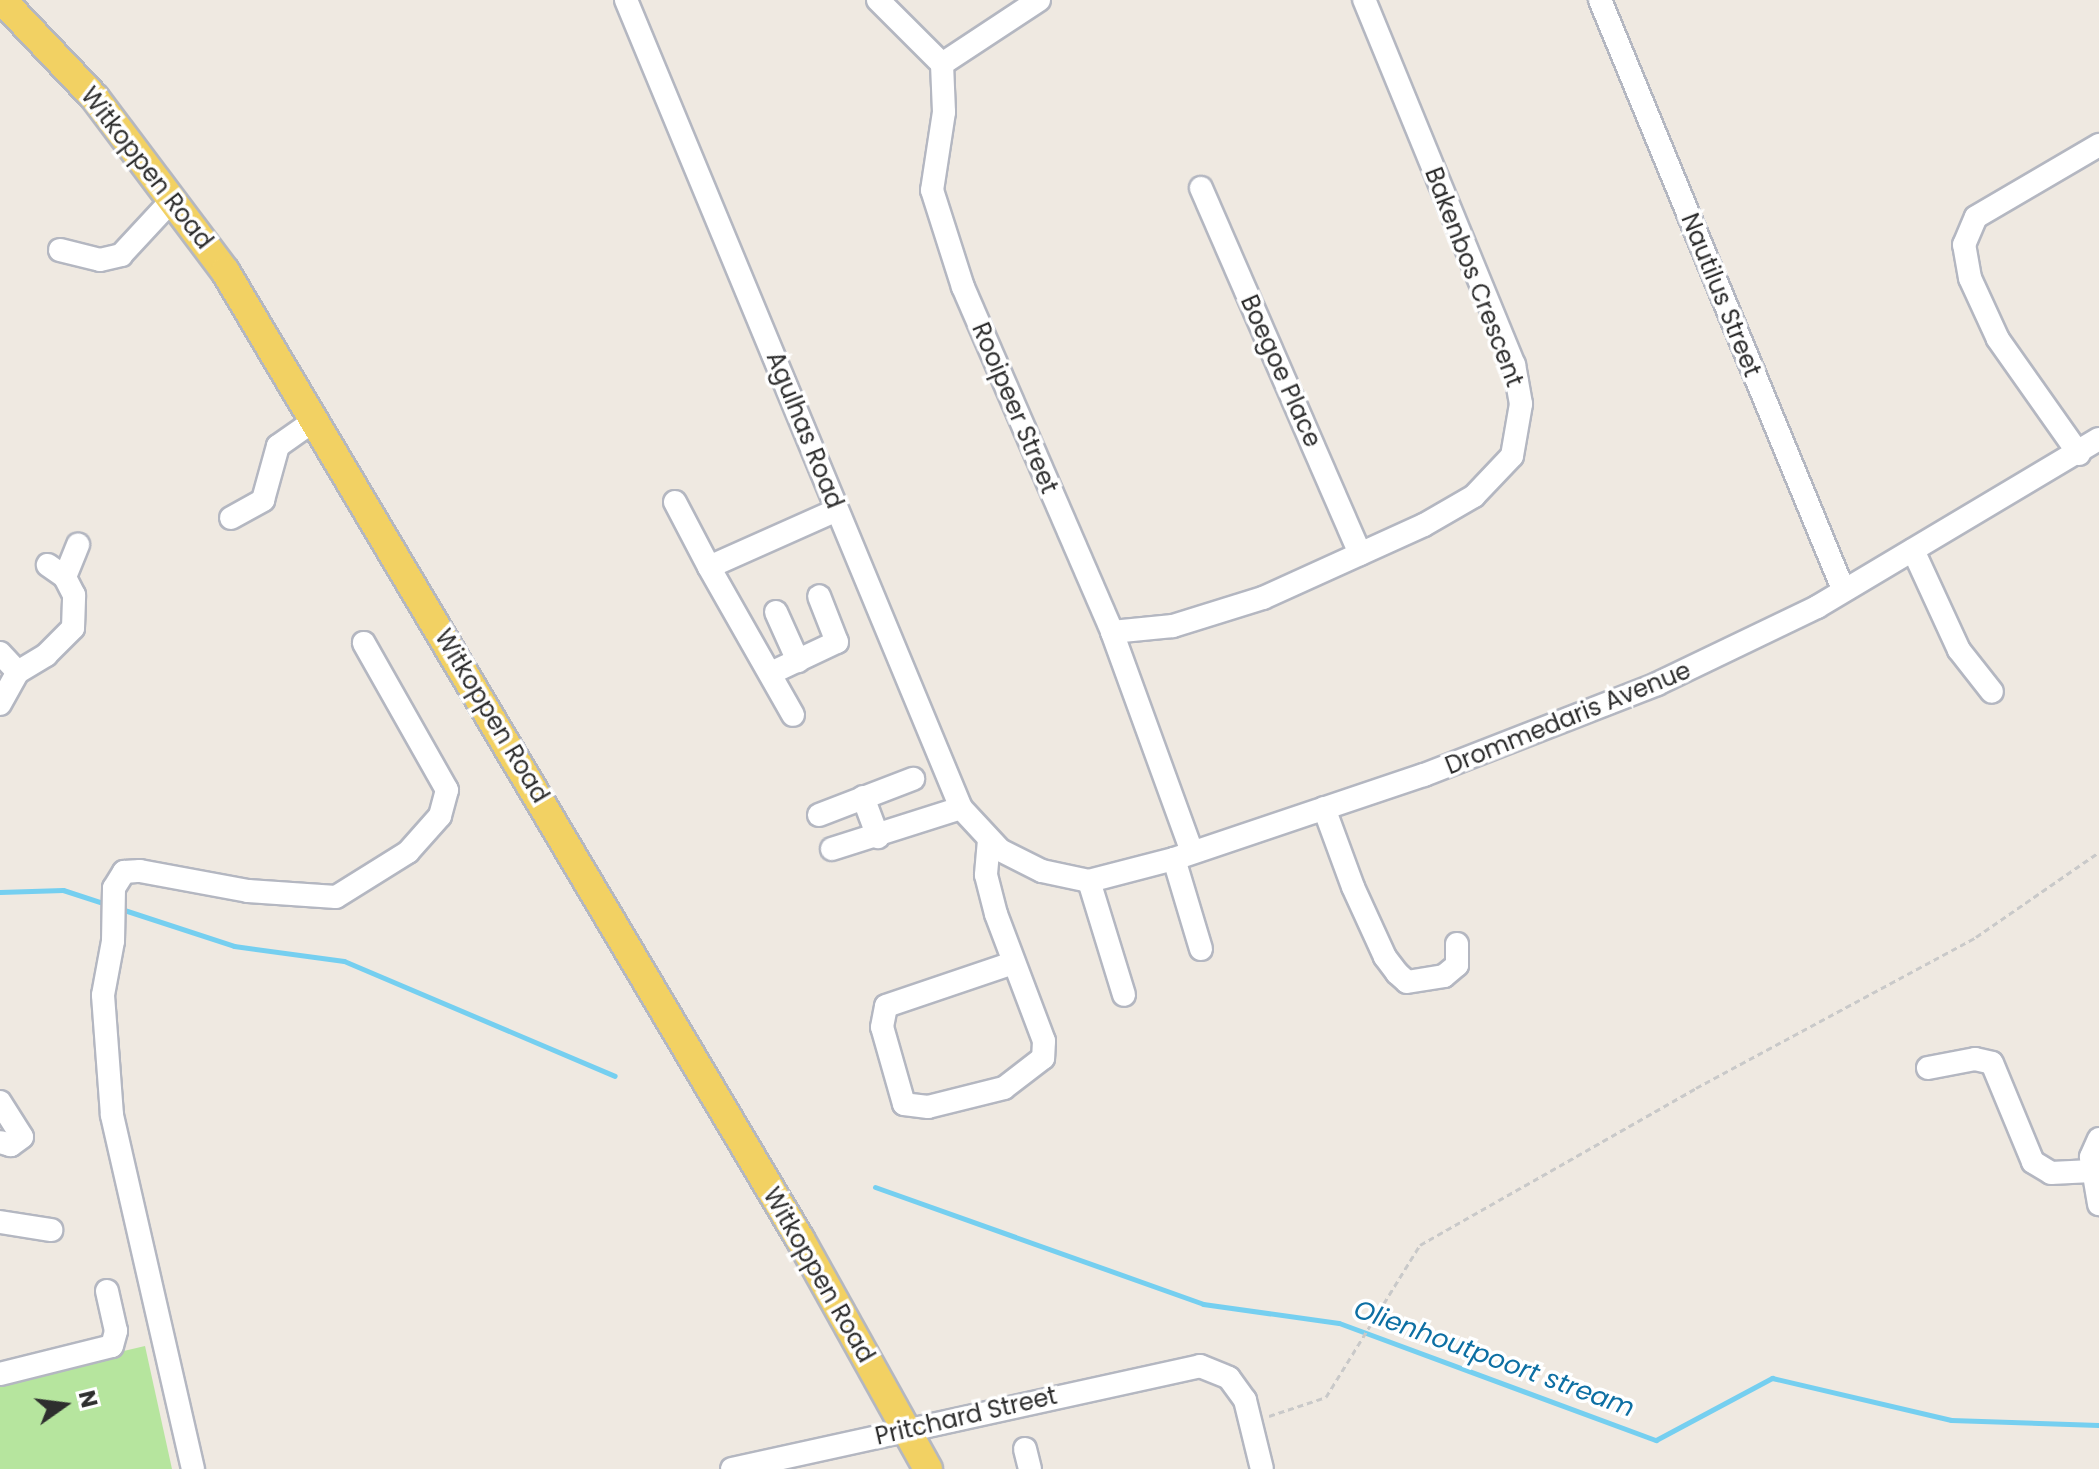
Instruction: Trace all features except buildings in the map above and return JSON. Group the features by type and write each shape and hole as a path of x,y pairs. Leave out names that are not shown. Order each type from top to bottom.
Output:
{"main road":[{"name":"Witkoppen Road","path":"2,0 95,98 220,263 800,1239 928,1469"}],"street":[{"name":"Agulhas Road","path":"626,0 961,808 995,845"},
{"path":"878,0 942,64 1039,0"},
{"name":"Bakenbos Crescent","path":"1112,632 1173,626 1213,614 1360,554 1424,525 1486,487 1512,456 1521,404 1514,365 1364,0"},
{"name":"Nautilus Street","path":"1600,0 1843,589"},
{"name":"Rooipeer Street","path":"942,64 944,112 931,180 942,225 963,287 1112,632 1183,856 1201,949"},
{"path":"2079,454 1998,339 1970,278 1964,245 1976,217 2099,145"},
{"name":"Boegoe Place","path":"1201,188 1360,554"},
{"path":"60,250 100,260 121,255 173,199"},
{"path":"231,518 263,500 278,446 315,420"},
{"name":"Drommedaris Avenue","path":"995,845 1042,871 1089,881 1183,856 1479,754 1696,667 1913,550 2079,454 2099,439"},
{"path":"675,502 793,715"},
{"path":"709,567 783,534 791,517 835,504"},
{"path":"0,704 18,672 46,655 73,628 74,595 56,571 78,544"},
{"path":"1913,550 1959,650 1992,692"},
{"path":"771,673 838,638 819,596"},
{"path":"776,612 798,661"},
{"path":"193,1469 112,1115 103,995 113,941 118,877 130,871 248,891 336,897 392,865 430,829 445,808 447,790 364,643"},
{"path":"0,653 18,672"},
{"path":"819,815 913,779"},
{"path":"863,797 878,837"},
{"path":"832,849 878,837 961,808"},
{"path":"1324,808 1353,887 1385,957 1397,973 1407,982 1444,976 1457,965 1457,944"},
{"path":"995,845 986,875 1013,963 1044,1041 1043,1058 1004,1088 928,1107 904,1104 882,1027 886,1006 1013,963"},
{"path":"1089,881 1124,995"},
{"path":"1928,1068 1975,1059 1992,1063 2033,1162 2051,1173 2092,1171"},
{"path":"0,1102 22,1137 11,1145 0,1142"},
{"path":"2099,1139 2092,1171 2099,1204"},
{"path":"0,1222 51,1230"},
{"path":"0,1374 112,1346 116,1331 107,1291"},
{"name":"Pritchard Street","path":"732,1469 1200,1366 1229,1378 1245,1400 1252,1422"},
{"path":"1252,1422 1262,1469"}],"path":[{"path":"1252,1422 1326,1397 1420,1245 1696,1088 1976,937 2099,852"}],"green space":[{"path":"145,1346 172,1469 0,1469 0,1380"}],"waterway":[{"name":"Olienhoutpoort stream","path":"0,892 63,890 109,905"},
{"name":"Olienhoutpoort stream","path":"118,908 234,946 344,961 615,1076"},
{"name":"Olienhoutpoort stream","path":"875,1187 1203,1304 1339,1323 1656,1440 1772,1378 1951,1420 2099,1425"}]}
